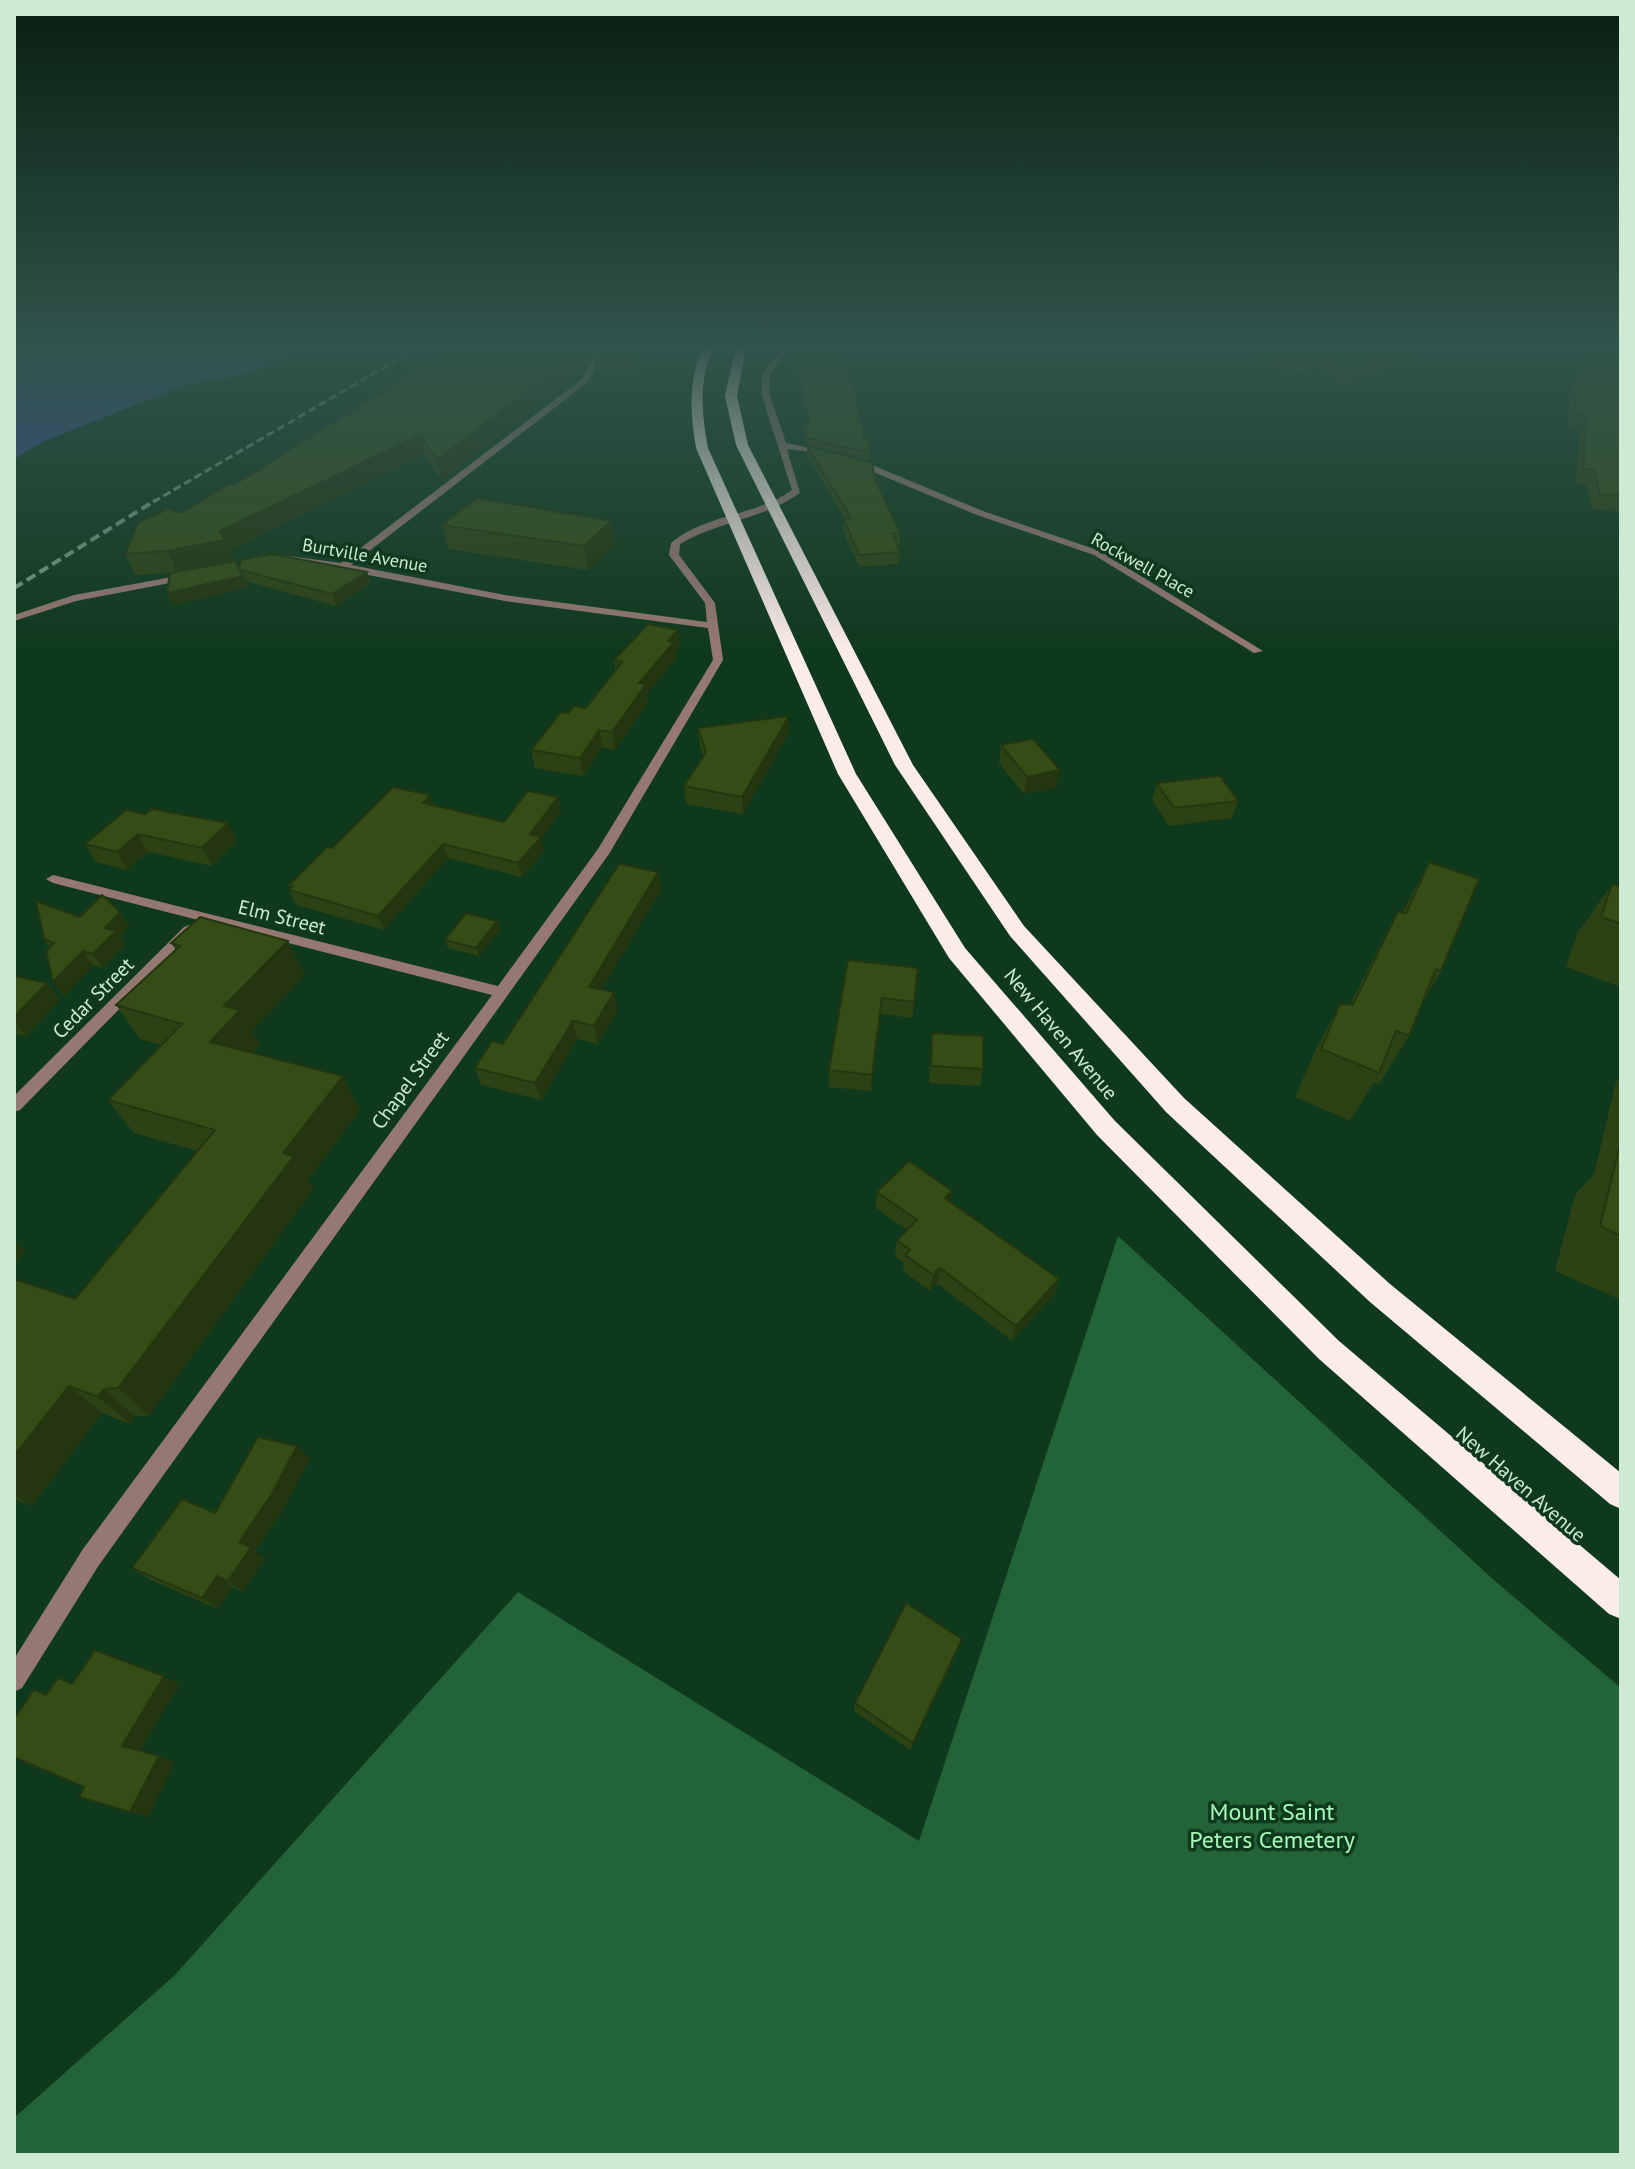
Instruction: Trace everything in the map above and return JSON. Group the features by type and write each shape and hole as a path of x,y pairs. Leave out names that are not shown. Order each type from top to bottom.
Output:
{"highway":[{"name":"New Haven Avenue","path":"702,448 736,518 847,774 957,953 1106,1128 1329,1350 1621,1602"},
{"name":"New Haven Avenue","path":"745,448 904,765 1017,931 1175,1105 1380,1293 1621,1493"}],"street":[{"path":"343,566 496,448"},
{"path":"736,518 797,491 781,448"},
{"name":"Rockwell Place","path":"795,448 856,461 980,513 1097,553 1258,651"},
{"name":"Chapel Street","path":"14,1680 91,1557 604,851 718,660 714,626 704,591 679,563 674,549 683,537 736,518"},
{"name":"Burtville Avenue","path":"278,559 343,566 505,598 714,626"},
{"path":"14,618 74,598 207,572"},
{"name":"Elm Street","path":"53,879 502,992"},
{"name":"Cedar Street","path":"14,1106 201,918"}],"green space":[{"name":"Mount Saint Peters Cemetery","path":"1118,1236 1495,1581 1621,1688 1621,2155 14,2155 14,2118 175,1975 518,1592 919,1841"}],"water":[{"path":"14,448 32,448 14,459"}],"building":[{"path":"293,448 392,448 220,531 225,540 167,551 125,554 139,522 168,509 182,513 229,484 234,485"},
{"path":"429,448 452,448 437,460"},
{"path":"808,448 872,463 875,479 900,533 893,533 900,552 859,555 844,519 851,518"},
{"path":"850,448 869,448 870,453"},
{"path":"1585,448 1621,448 1621,496 1600,494 1594,470 1583,468"},
{"path":"477,498 611,521 584,546 442,525"},
{"path":"272,554 367,572 332,594 240,570 243,576 167,593 170,573 235,561 239,568 241,560"},
{"path":"648,624 678,630 668,641 674,642 639,683 646,684 612,732 599,730 580,758 531,750 561,712 568,713 574,706 586,708 622,662 614,660"},
{"path":"789,716 742,797 684,786 706,752 698,728"},
{"path":"1033,739 1060,770 1027,777 1001,745"},
{"path":"1220,776 1238,801 1174,808 1157,783"},
{"path":"393,787 430,795 423,803 504,822 528,791 558,797 530,834 541,837 518,863 443,844 378,916 289,890 293,886 289,885 327,847 332,848"},
{"path":"152,809 228,823 202,848 138,834 117,852 85,844 126,810 145,814"},
{"path":"1429,862 1479,879 1441,971 1436,969 1409,1036 1396,1031 1379,1073 1321,1049 1340,1004 1353,1005 1398,911 1406,914"},
{"path":"619,864 658,872 589,987 614,992 594,1026 573,1021 535,1083 475,1068 492,1041 503,1044"},
{"path":"1612,884 1621,887 1621,924 1601,917"},
{"path":"102,895 120,912 105,928 116,931 93,954 83,951 53,982 46,951 54,943 44,939 36,901 80,917"},
{"path":"466,913 497,921 476,948 445,940"},
{"path":"200,917 288,941 224,1006 240,1010 210,1042 343,1076 283,1153 294,1156 118,1388 104,1389 98,1397 69,1386 14,1456 14,1279 75,1299 215,1130 108,1100 182,1024 116,1005 180,946 171,943"},
{"path":"848,960 918,968 914,1002 882,998 872,1075 829,1070"},
{"path":"14,978 47,983 14,1017"},
{"path":"932,1033 983,1036 983,1069 931,1066"},
{"path":"1621,1149 1621,1236 1600,1226"},
{"path":"909,1161 952,1191 945,1198 1059,1279 1016,1326 940,1268 933,1275 905,1255 910,1250 897,1240 917,1220 877,1192"},
{"path":"258,1437 297,1446 271,1495 239,1542 251,1547 228,1581 217,1576 202,1598 132,1568 182,1499 215,1513"},
{"path":"906,1603 962,1639 913,1743 855,1703"},
{"path":"95,1650 164,1676 122,1746 159,1756 130,1812 79,1797 84,1787 14,1757 14,1719 34,1689 46,1695 58,1678 72,1684"}],"railway":[{"path":"153,502 245,448"},
{"path":"14,588 156,500"}]}
